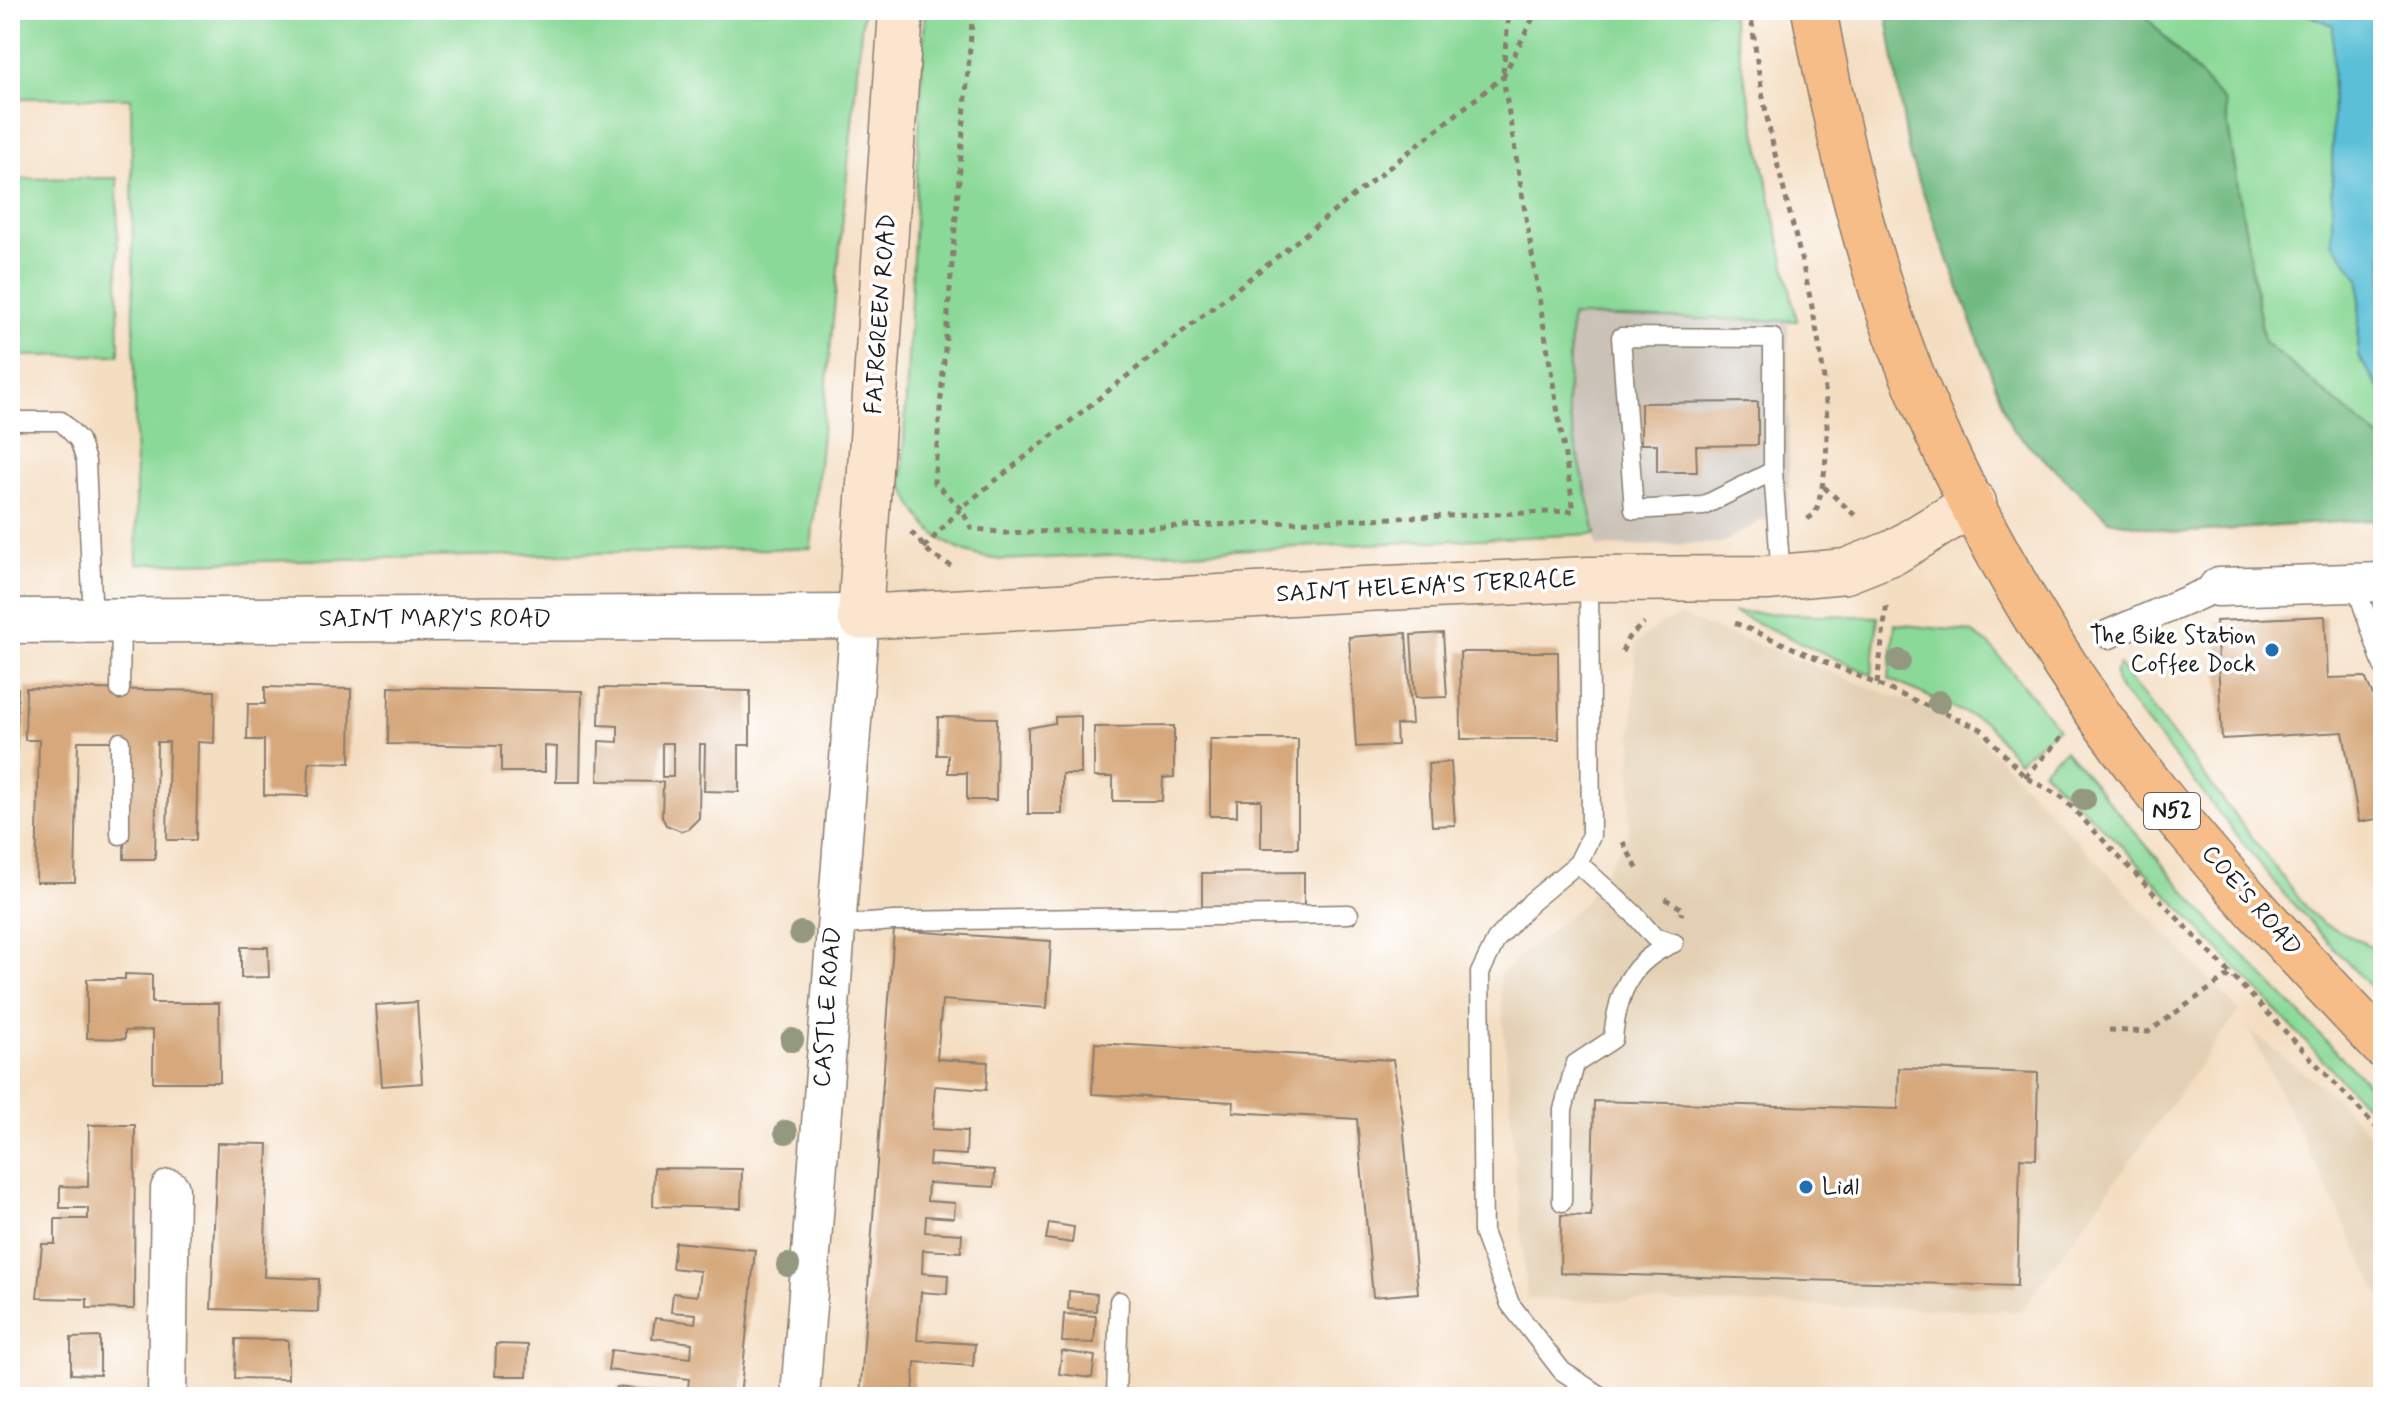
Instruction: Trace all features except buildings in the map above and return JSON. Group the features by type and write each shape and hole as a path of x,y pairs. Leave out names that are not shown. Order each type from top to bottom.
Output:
{"main road":[{"name":"FAIRGREEN ROAD","path":"860,617 901,10"},
{"name":"N52","path":"1814,10 1835,127 1884,299 1925,403 1974,503"},
{"name":"SAINT HELENA'S TERRACE","path":"860,617 1589,579 1781,577 1846,571 1894,552 1974,503"},
{"name":"COE'S ROAD","path":"1974,503 2068,667 2153,787 2264,919 2383,1046"}],"street":[{"path":"2109,634 2218,587 2369,581"},
{"name":"SAINT MARY'S ROAD","path":"10,621 860,617"},
{"name":"CASTLE ROAD","path":"800,1397 860,617"},
{"path":"167,1397 170,1189"}],"lane":[{"path":"1773,471 1703,506 1634,510 1621,337 1773,338 1773,471 1781,577"},
{"path":"10,421 61,421 79,440 86,461 107,621 120,690"},
{"path":"1589,579 1591,836 1578,863 1534,899 1496,940 1480,973 1483,1232 1510,1304 1562,1371 1602,1397"},
{"path":"2369,581 2383,666"},
{"path":"120,742 120,835"},
{"path":"1578,863 1634,914 1654,937 1674,943"},
{"path":"834,926 893,921 1349,914"},
{"path":"1562,1202 1563,1110 1575,1064 1613,1039 1620,1002 1636,969 1649,953 1674,943"},
{"path":"1116,1397 1119,1301"}],"path":[{"path":"973,10 934,482 961,508 971,528 1005,533 1574,511 1503,77 1509,10"},
{"path":"924,548 961,508 1503,77 1537,10"},
{"path":"1750,10 1765,107 1823,367 1824,487 1815,514 1797,526 1776,526"},
{"path":"905,522 924,548 950,566 964,569"},
{"path":"1622,666 1622,651 1628,638 1653,617"},
{"path":"1733,622 1981,729 2025,777 2062,797 2383,1134"},
{"path":"1621,836 1628,856 1643,878"},
{"path":"1660,895 1683,909 1674,943"},
{"path":"2109,1030 2148,1032 2232,973"}],"shaded area":[{"path":"1571,315 1788,321 1789,520 1760,521 1722,543 1597,547 1567,406"},
{"path":"1681,616 1920,706 1979,737 2239,1011 2021,1311 1527,1299 1499,974 1584,903 1629,835 1636,643 1664,622"},
{"path":"2249,1029 2336,1098 2383,1148 2383,1302"}],"green space":[{"path":"10,10 863,10 811,548 137,564 131,98 10,98"},
{"path":"925,10 1730,10 1797,321 1571,316 1567,406 1596,534 1001,560 966,552 928,527 902,482"},
{"path":"1886,10 2140,10 2224,102 2264,342 2383,441 2383,519 2177,533 2109,520 2012,429 1909,155"},
{"path":"2140,10 2297,10 2333,25 2332,241 2360,279 2358,356 2383,394 2383,441 2264,342 2224,102"},
{"path":"117,178 119,355 10,356 10,179"},
{"path":"1733,612 1878,617 1872,675"},
{"path":"1895,624 1971,632 1989,644 2058,728 2018,761 1985,722 1889,679"},
{"path":"2119,665 2310,913 2324,924 2383,952 2383,1001 2283,893 2117,685 2115,673"},
{"path":"2065,750 2214,925 2383,1100 2383,1124 2119,843 2042,770"}],"water":[{"path":"2297,10 2383,10 2383,394 2358,356 2360,279 2332,242 2333,25"}],"place":[{"name":"The Bike Station Coffee Dock","path":"2272,650"},
{"name":"Lidl","path":"1806,1187"}]}
